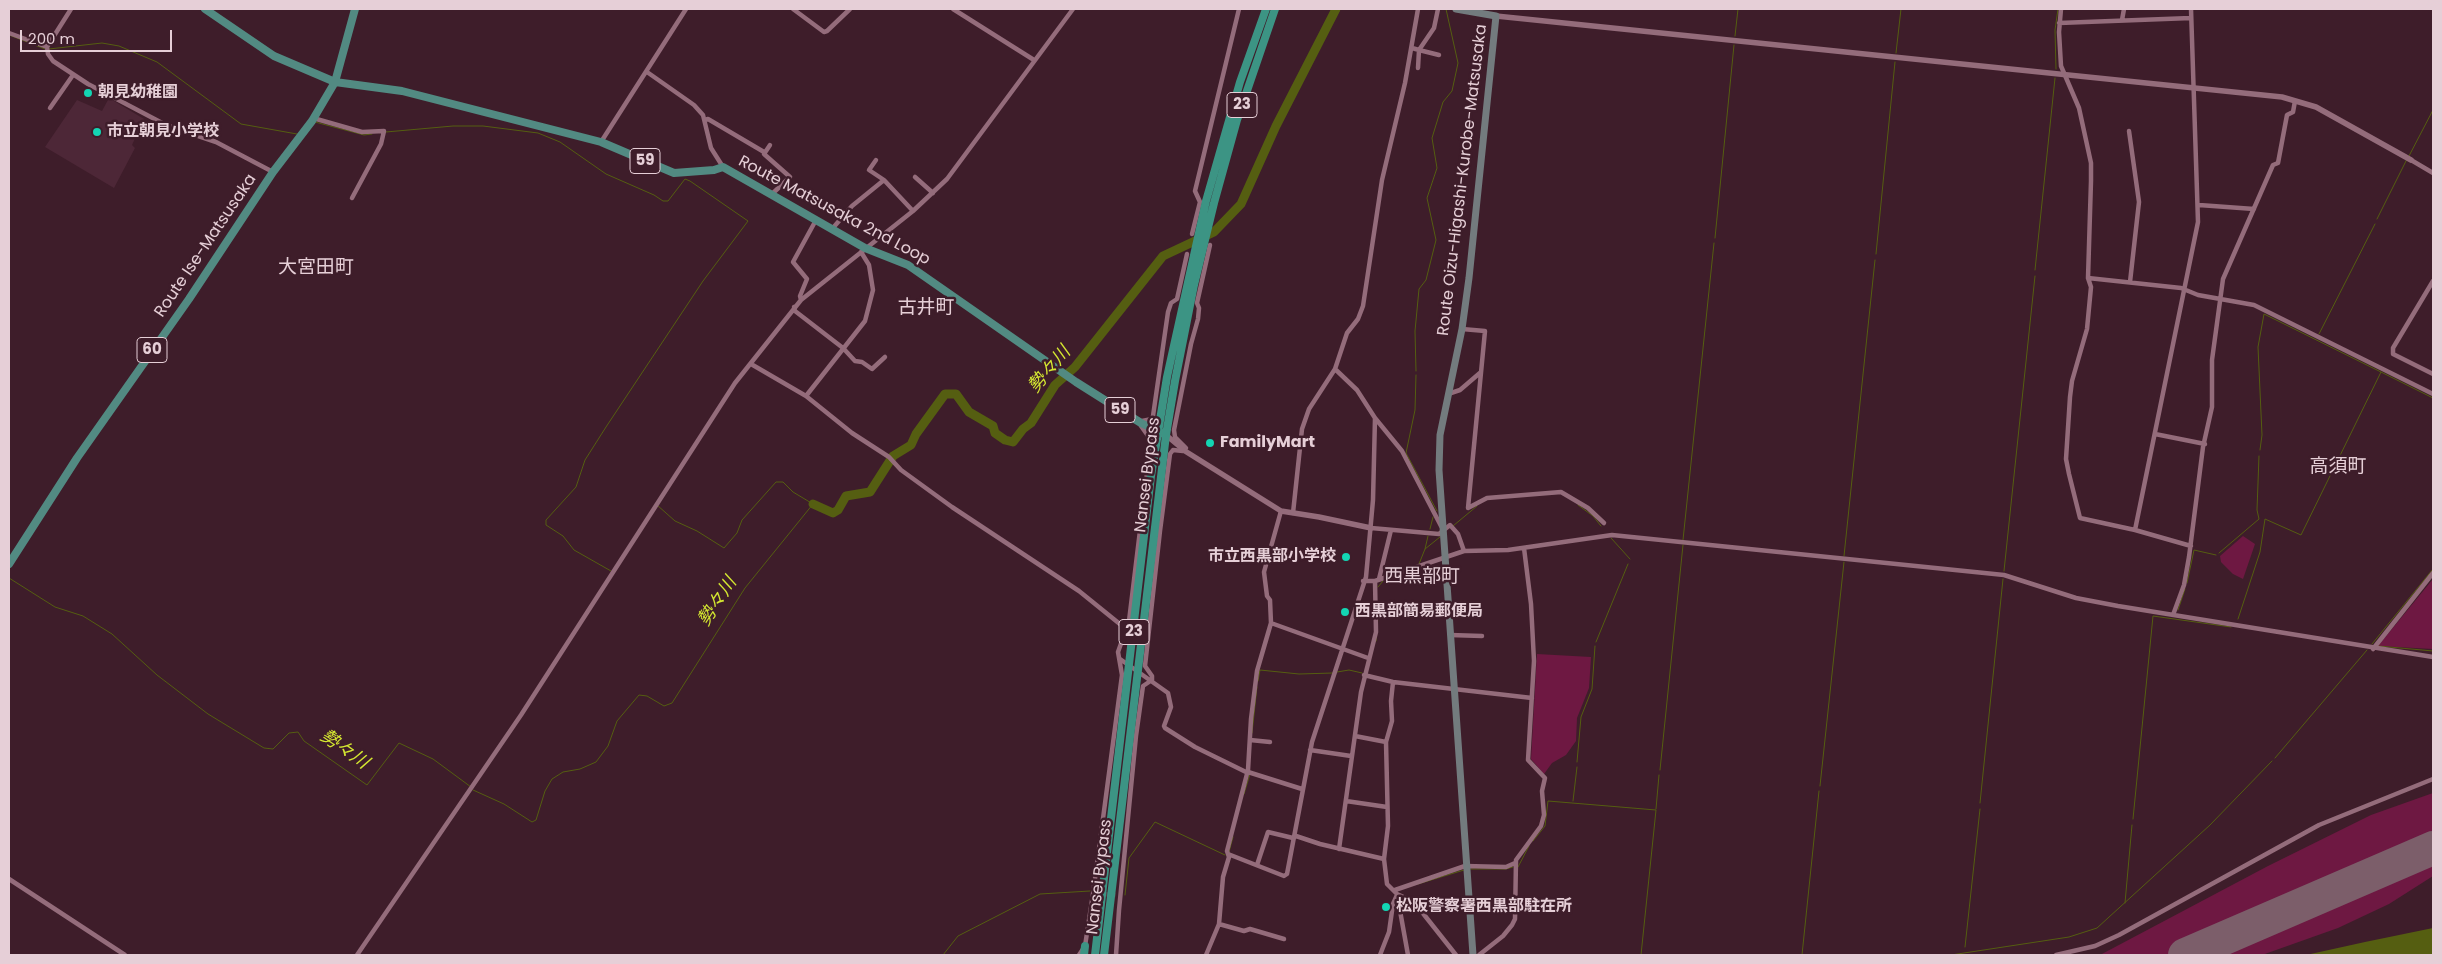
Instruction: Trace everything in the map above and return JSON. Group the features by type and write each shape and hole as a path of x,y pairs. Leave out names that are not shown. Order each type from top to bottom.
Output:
{"highway":[{"name":"Nansei Bypass","path":"1095,955 1157,432 1210,202 1240,82 1266,9"},
{"name":"Nansei Bypass","path":"1210,202 1275,9"},
{"name":"Nansei Bypass","path":"1104,955 1166,435 1185,310"},
{"path":"1084,955 1085,946"}],"main road":[{"name":"Route Matsusaka 2nd Loop","path":"205,9 274,56 334,82 402,91 600,142 674,173 714,170 723,167 832,229 863,250 908,265 1076,382 1141,424 1166,435"},
{"name":"Route Ise-Matsusaka","path":"9,564 77,458 194,292 273,172 314,118 334,82 354,9"},
{"name":"Route Oizu-Higashi-Kurobe-Matsusaka","path":"1456,9 1496,16 1469,278 1462,328 1440,435 1439,470 1473,955"}],"street":[{"path":"47,48 71,9"},
{"path":"600,142 686,9"},
{"path":"793,9 824,32 827,32 850,9"},
{"path":"953,9 1034,60"},
{"path":"357,955 521,715 678,469 751,364 801,300 913,212 947,179 1073,9"},
{"path":"1192,234 1200,202 1195,191 1239,9"},
{"path":"1293,513 1302,428 1309,409 1335,369 1347,333 1358,319 1363,306 1382,180 1412,48 1418,9"},
{"path":"1418,68 1419,50 1434,28 1438,9"},
{"path":"2061,9 2059,23 2061,66 2079,108 2091,163 2088,278 2091,287 2087,329 2072,381 2070,397 2066,459 2069,474 2080,518 2135,530 2191,546"},
{"path":"2122,20 2124,9"},
{"path":"2135,530 2198,222 2191,9"},
{"path":"1496,16 2282,97 2316,107 2433,173"},
{"path":"2059,23 2191,18"},
{"path":"9,33 47,48"},
{"path":"47,48 53,60 73,76 166,125 216,142 273,172"},
{"path":"1412,48 1439,55"},
{"path":"647,72 694,104 705,120 711,148 723,167"},
{"path":"50,108 73,76"},
{"path":"2173,614 2184,585 2191,546 2212,402 2212,360 2223,279 2273,165 2278,163 2287,114 2293,112 2296,101"},
{"path":"314,118 362,132 384,133 352,198"},
{"path":"705,120 708,119 764,152 790,177 772,194"},
{"path":"2129,131 2139,202 2130,282"},
{"path":"764,152 770,144"},
{"path":"876,160 869,170 884,180 913,212"},
{"path":"915,177 933,193"},
{"path":"832,229 852,206 884,180"},
{"path":"2198,205 2254,209"},
{"path":"801,300 800,296 806,279 793,262 816,220"},
{"path":"1185,451 1185,446 1174,435 1174,430 1191,344 1198,319 1199,308 1197,303 1210,245"},
{"path":"806,396 865,321 872,302 872,280 863,250"},
{"path":"1079,955 1085,946 1096,894 1122,674 1118,652 1129,621 1150,440 1141,424 1143,420 1152,419 1154,416 1168,312 1171,303 1177,299 1187,254"},
{"path":"2088,278 2184,289 2198,295 2262,308 2433,394"},
{"path":"2433,281 2393,348 2393,354 2433,374"},
{"path":"794,308 795,311 843,348 855,361 862,362 872,369 885,357"},
{"path":"1462,328 1485,331 1468,508 1487,498 1561,492 1588,508 1604,523"},
{"path":"751,364 806,396 952,506 1079,591 1126,629"},
{"path":"1335,369 1357,390 1375,418 1402,451 1442,533"},
{"path":"1448,394 1460,390 1481,372"},
{"path":"1228,854 1284,876 1288,874 1310,750 1363,581 1366,577 1371,528 1375,418"},
{"path":"2155,434 2205,444"},
{"path":"1166,435 1185,451 1281,511 1391,530 1439,534 1451,527 1464,551"},
{"path":"1152,680 1152,676 1144,666 1170,454 1173,450 1185,451"},
{"path":"1206,955 1218,924 1228,854 1249,772 1258,671 1271,623 1270,600 1267,596 1264,572 1281,511"},
{"path":"1339,849 1351,756 1368,658 1376,632 1377,580 1391,530"},
{"path":"1363,581 1377,580 1464,551 1524,548 1612,535 2004,576 2076,598 2373,649 2433,657"},
{"path":"1479,955 1507,932 1515,919 1516,863 1541,826 1544,815 1542,791 1545,778 1528,760 1532,698 1533,634 1524,548"},
{"path":"2373,649 2433,573"},
{"path":"1271,623 1368,658"},
{"path":"1450,635 1482,636"},
{"path":"1120,659 1166,690 1170,697 1171,707 1164,726 1165,728 1195,747 1249,772 1302,789"},
{"path":"1365,674 1394,682 1532,698"},
{"path":"1116,955 1118,896 1143,686 1152,680"},
{"path":"1394,682 1391,701 1392,720 1386,742 1387,807 1384,859 1387,884 1396,892 1414,902 1456,955"},
{"path":"1355,736 1386,742"},
{"path":"1251,740 1270,742"},
{"path":"1310,750 1351,756"},
{"path":"2056,955 2095,946 2119,935 2319,825 2433,779"},
{"path":"1346,801 1387,807"},
{"path":"1257,865 1268,832 1293,838 1296,836 1339,849 1384,859"},
{"path":"1396,892 1466,869 1506,867 1516,863"},
{"path":"9,879 124,955"},
{"path":"1380,955 1387,940 1396,892"},
{"path":"1396,892 1408,955"},
{"path":"1218,924 1244,931 1250,929 1284,939"}],"shaded area":[{"name":"市立朝見小学校","path":"109,98 144,119 132,145 135,148 114,188 45,147 77,100 102,111"},
{"path":"2243,536 2255,544 2243,579 2233,574 2221,562 2220,556"},
{"path":"2433,579 2433,649 2378,646"},
{"path":"1537,654 1591,657 1589,688 1577,718 1576,741 1566,755 1552,763 1544,774 1531,759"},
{"path":"2433,793 2433,844 2391,862 2388,856 2381,859 2379,868 2177,955 2100,955 2268,866 2371,815"},
{"path":"2433,853 2433,876 2389,904 2338,928 2262,955 2196,955"},
{"path":"2433,928 2433,955 2306,955 2365,942"}],"waterway":[{"name":"勢々川","path":"813,504 833,513 838,510 846,496 870,492 893,456 911,445 916,434 945,394 956,394 969,412 993,426 995,433 1005,440 1013,442 1023,429 1031,423 1055,385 1075,367 1163,256 1214,232 1241,204 1276,126 1336,9"},
{"path":"1416,371 1415,331 1419,289 1426,280 1436,240 1427,198 1437,168 1432,138 1443,102 1452,91 1458,63 1446,9"},
{"path":"1735,36 1738,9"},
{"path":"1896,53 1901,9"},
{"path":"2056,69 2055,30 2058,9"},
{"path":"9,35 45,49"},
{"path":"49,49 102,43 119,46 157,62 241,124 297,134"},
{"path":"1715,238 1734,45"},
{"path":"1876,254 1895,62"},
{"path":"2035,270 2055,78"},
{"path":"2409,156 2433,110"},
{"path":"315,122 364,135 372,134"},
{"path":"386,132 453,126 483,126 538,133 560,142 606,174 654,195 663,201 668,201 685,179 690,181 748,221 703,281 606,427 585,460 576,487 546,520 546,525 563,536 574,550 611,571"},
{"path":"2377,219 2407,159"},
{"path":"2319,334 2375,224"},
{"path":"1683,540 1714,243"},
{"path":"1844,556 1875,260"},
{"path":"2004,571 2035,276"},
{"path":"2260,450 2262,435 2258,347 2264,314 2381,372"},
{"path":"2238,619 2260,552 2265,519 2301,535 2381,372 2433,398"},
{"path":"1416,375 1415,410 1406,453 1437,511"},
{"path":"2219,553 2259,519 2257,510 2259,456"},
{"name":"勢々川","path":"473,790 504,804 532,822 536,820 545,791 552,779 563,772 580,769 596,762 608,746 617,721 639,695 647,696 664,706 672,703 745,588 813,504 793,492 783,482 776,482 742,520 737,533 724,548 697,531 675,521 657,505"},
{"path":"1578,505 1593,516 1601,526"},
{"path":"1453,526 1477,506"},
{"path":"1430,529 1433,517"},
{"path":"1425,549 1428,536"},
{"path":"1419,564 1425,549 1440,537"},
{"path":"1611,538 1630,559"},
{"path":"1660,770 1683,545"},
{"path":"2187,583 2194,550 2216,555"},
{"path":"1820,786 1844,562"},
{"path":"1596,642 1628,564"},
{"path":"2372,644 2433,569"},
{"name":"勢々川","path":"9,578 55,607 83,616 112,634 157,675 208,714 264,748 273,749 289,733 298,732 304,741 367,785 399,743 433,759 471,787"},
{"path":"1980,803 2003,579"},
{"path":"1378,587 1383,581"},
{"path":"2178,610 2185,589"},
{"path":"1376,641 1378,616"},
{"path":"2133,819 2153,616 2231,627"},
{"path":"1577,762 1581,717 1592,689 1595,646"},
{"path":"2378,646 2433,651"},
{"path":"2275,758 2367,650"},
{"path":"1258,681 1260,670 1299,674 1333,673"},
{"path":"1337,672 1349,670 1362,673"},
{"path":"1252,733 1257,687"},
{"path":"1951,955 2069,937 2097,928 2210,825 2272,761"},
{"path":"1573,801 1577,767"},
{"path":"1244,794 1250,774"},
{"path":"1656,809 1659,775"},
{"path":"1802,955 1819,791"},
{"path":"1533,841 1545,826 1548,801 1656,810 1641,955"},
{"path":"1965,947 1980,809"},
{"path":"1125,895 1129,858 1155,822 1225,855"},
{"path":"2125,903 2132,825"},
{"path":"1229,852 1233,837"},
{"path":"1518,867 1529,846"},
{"path":"1471,869 1506,869 1513,867"},
{"path":"1418,884 1464,870"},
{"path":"943,955 958,936 1040,894 1090,891"}],"runway":[{"path":"2185,955 2433,848"}],"tunnel":[{"path":"1098,894 1116,895"}],"place":[{"name":"朝見幼稚園","path":"88,93"},
{"name":"市立朝見小学校","path":"97,132"},
{"name":"FamilyMart","path":"1210,443"},
{"name":"市立西黒部小学校","path":"1346,557"},
{"name":"西黒部簡易郵便局","path":"1345,612"},
{"name":"松阪警察署西黒部駐在所","path":"1386,907"}],"district":[{"name":"大宮田町","path":"316,268"},
{"name":"古井町","path":"926,308"},
{"name":"高須町","path":"2338,467"},
{"name":"西黒部町","path":"1422,577"}]}
